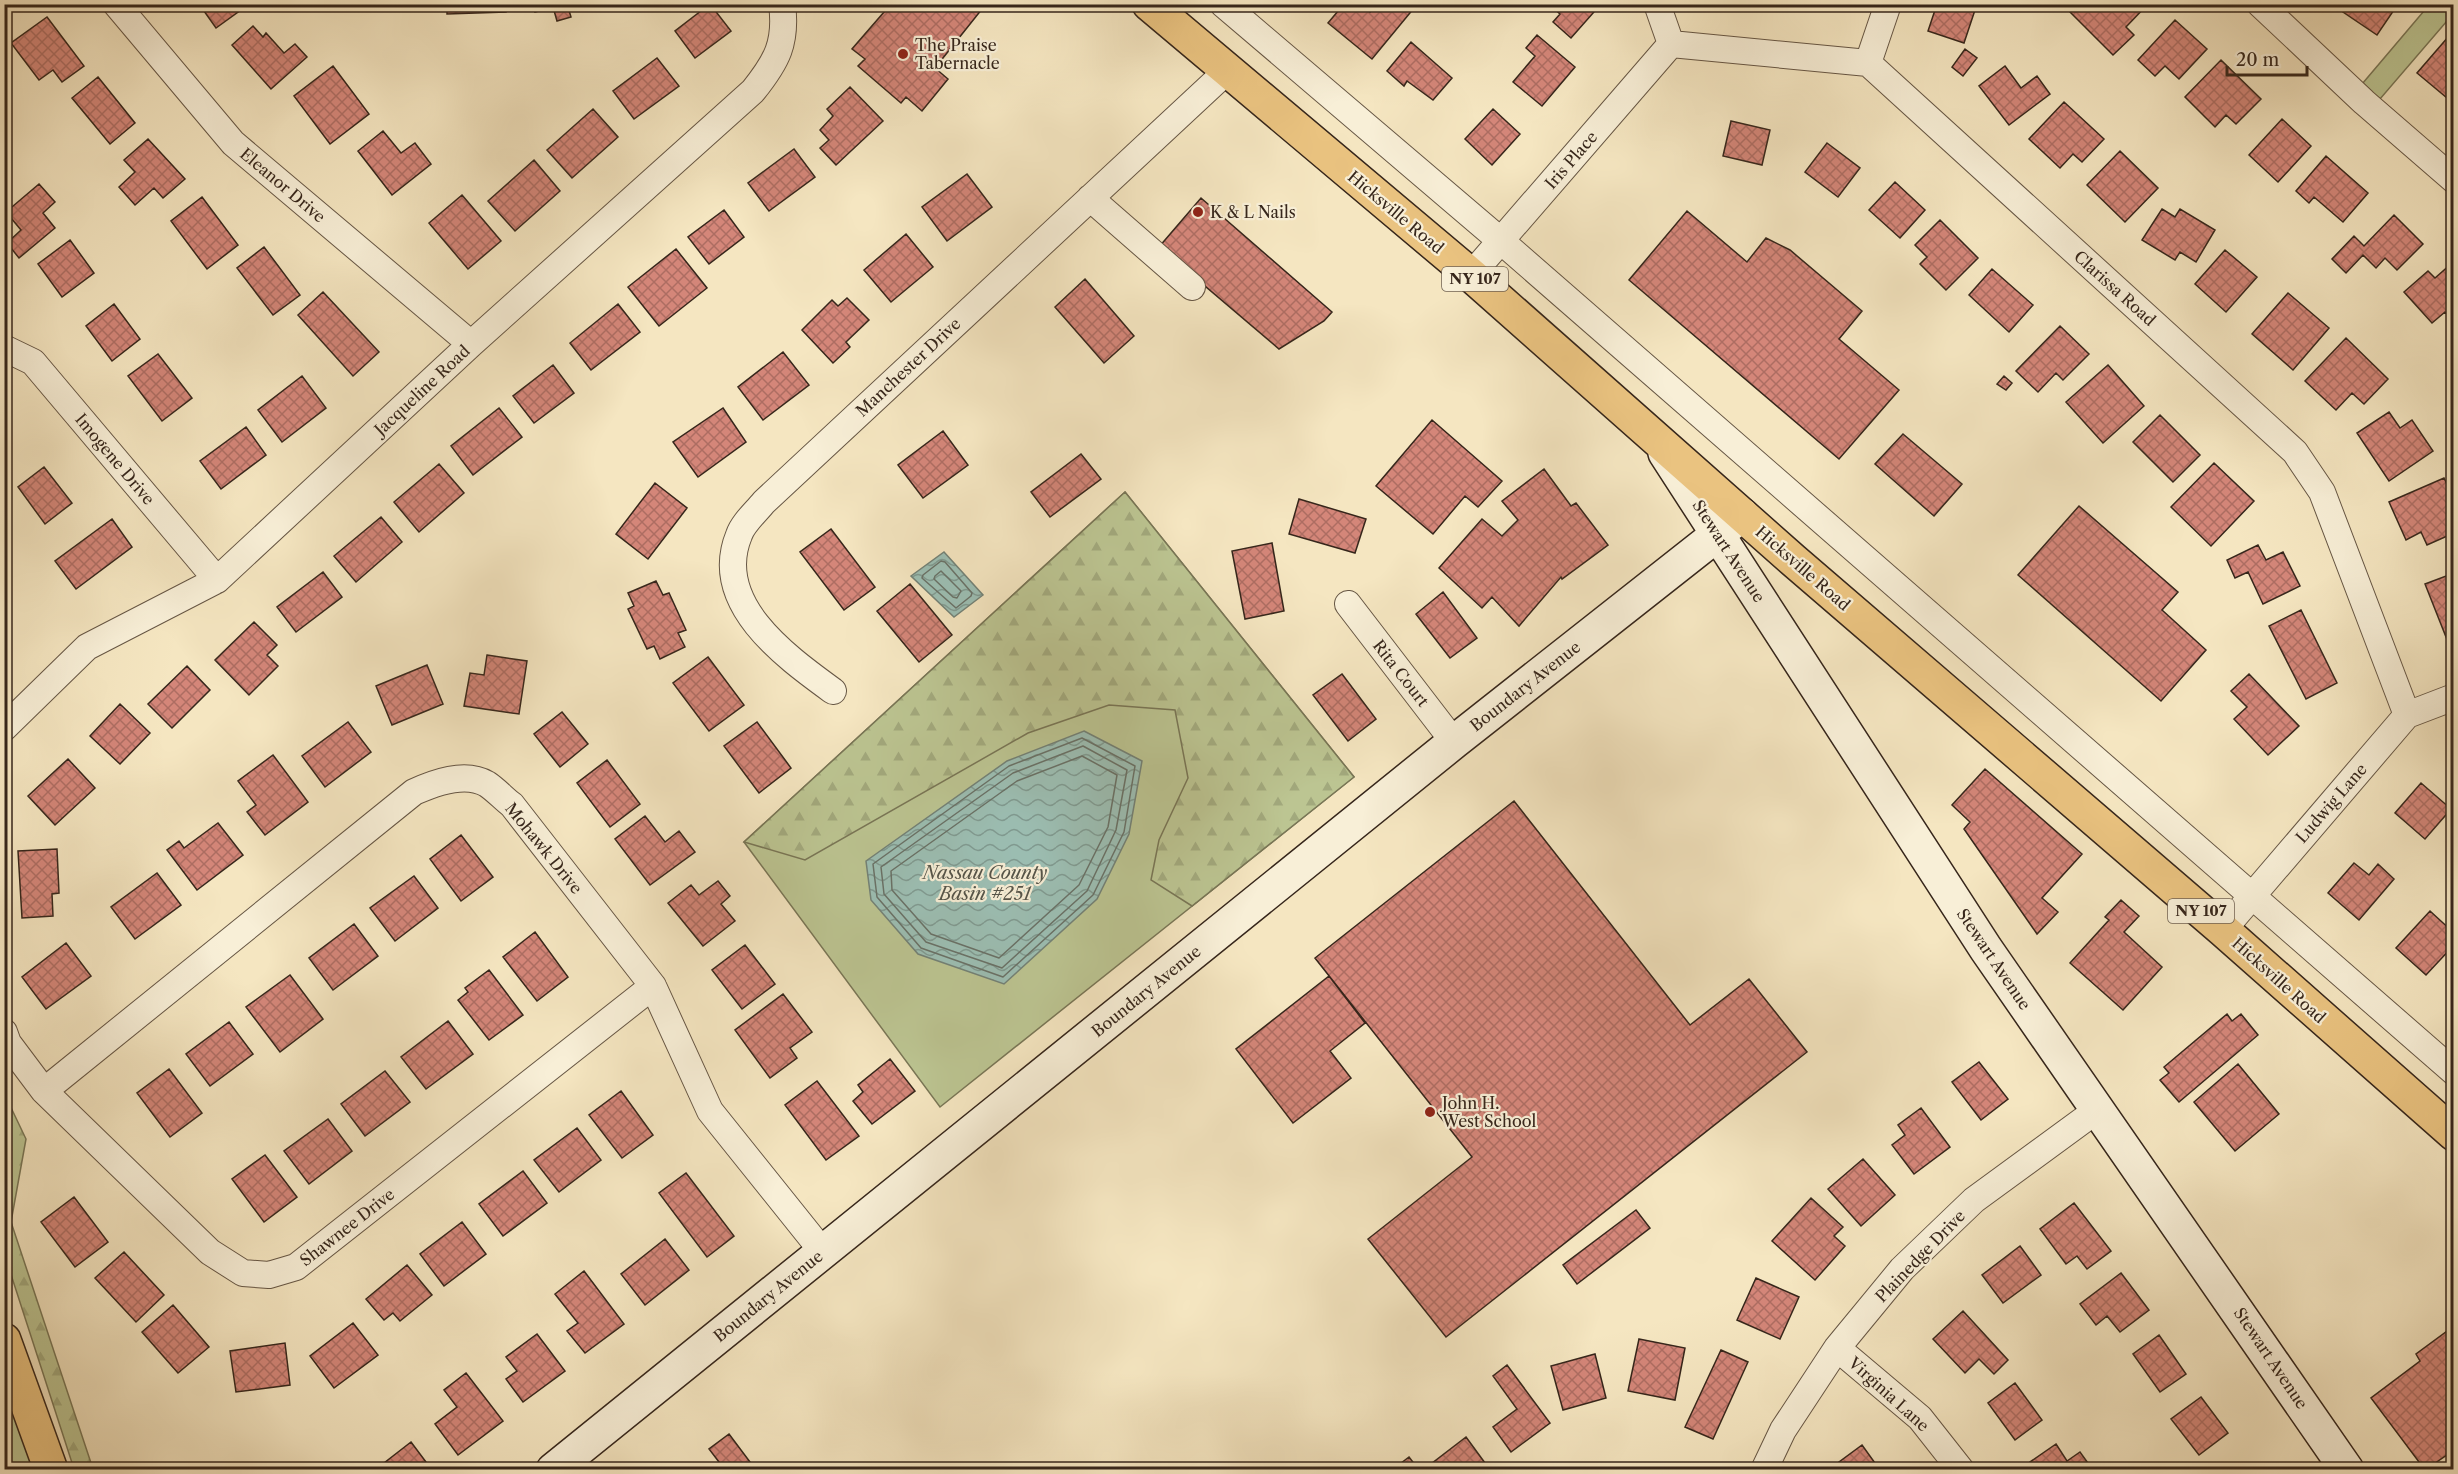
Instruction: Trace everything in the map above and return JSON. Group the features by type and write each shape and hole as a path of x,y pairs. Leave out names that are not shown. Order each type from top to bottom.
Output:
{"main road":[{"name":"Hicksville Road","path":"1149,4 1471,275 1655,439 1730,525 2223,930 2454,1134"},
{"name":"Boundary Avenue","path":"553,1470 1454,742 1730,525"},
{"name":"Stewart Avenue","path":"1730,525 1986,949 2227,1293 2347,1470"},
{"path":"4,1340 51,1470"}],"street":[{"name":"Eleanor Drive","path":"116,4 233,143 471,344"},
{"name":"Jacqueline Road","path":"4,728 87,647 217,580 471,344 753,91 769,71 781,47 784,31 782,4"},
{"path":"1223,4 1501,240 2454,1072"},
{"path":"1657,4 1671,44 1868,63 1888,4"},
{"path":"2260,4 2364,102 2454,180"},
{"name":"Iris Place","path":"1471,275 1671,44"},
{"name":"Clarissa Road","path":"1868,63 2295,452 2322,492 2407,715"},
{"name":"Manchester Drive","path":"833,691 786,656 761,629 739,597 732,557 739,532 764,502 1228,70"},
{"path":"1090,198 1192,287"},
{"name":"Imogene Drive","path":"4,348 33,362 217,580"},
{"name":"Rita Court","path":"1348,604 1454,742"},
{"name":"Ludwig Lane","path":"2223,930 2407,715 2454,697"},
{"name":"Mohawk Drive","path":"44,1091 414,792 434,783 457,778 485,783 512,805 653,986 710,1111 823,1251"},
{"name":"Shawnee Drive","path":"4,1032 8,1043 44,1091 210,1252 243,1273 269,1275 296,1267 653,986"},
{"name":"Plainedge Drive","path":"1764,1470 1784,1430 1837,1347 1902,1269 1974,1200 2097,1110"},
{"name":"Virginia Lane","path":"1837,1347 1920,1418 1961,1470"}],"green space":[{"path":"2429,5 2453,5 2453,14 2374,106 2357,90"},
{"path":"1125,492 1354,777 940,1107 744,842"},
{"path":"1125,492 1354,777 1192,906 1151,880 1159,840 1188,778 1175,710 1109,705 1028,733 805,860 744,842"},
{"path":"5,1095 26,1139 11,1222 93,1469 74,1469 5,1256"},
{"path":"5,1359 42,1469 5,1469"}],"water":[{"path":"944,552 983,595 954,617 911,576"},
{"name":"Nassau County Basin #251","path":"1084,731 1142,761 1129,834 1097,899 1004,984 918,954 871,900 866,861 1007,761"}],"building":[{"path":"199,4 243,4 245,7 216,28"},
{"path":"447,4 506,4 506,12 447,14"},
{"path":"533,4 567,4 571,17 557,21 553,7 535,12"},
{"path":"710,4 731,31 695,58 675,31"},
{"name":"The Praise Tabernacle","path":"874,4 986,4 935,68 948,79 922,111 906,97 901,103 858,66 865,59 852,49 884,12"},
{"path":"1344,4 1360,4 1370,12 1376,4 1410,4 1414,8 1372,59 1328,23"},
{"path":"1549,4 1601,4 1571,38 1553,22 1560,14"},
{"path":"1937,4 1977,4 1964,43 1928,31"},
{"path":"2074,4 2148,4 2126,27 2134,35 2113,55 2068,10"},
{"path":"2348,4 2398,4 2377,35 2343,12"},
{"path":"47,17 84,66 62,82 53,70 39,80 11,43"},
{"path":"2175,20 2207,49 2179,79 2165,66 2155,76 2138,60"},
{"path":"253,26 263,37 266,33 284,53 295,44 307,57 271,89 232,45"},
{"path":"1537,35 1575,67 1542,106 1513,82 1535,56 1526,48"},
{"path":"2449,36 2454,39 2453,103 2417,73"},
{"path":"1411,42 1452,78 1433,100 1407,81 1404,86 1387,71"},
{"path":"1965,49 1977,58 1963,76 1952,67"},
{"path":"657,58 679,86 634,119 613,91"},
{"path":"2221,60 2261,99 2236,124 2226,115 2215,127 2185,97"},
{"path":"333,66 369,114 330,144 294,96"},
{"path":"2005,66 2021,88 2037,76 2050,94 2009,125 1979,86"},
{"path":"98,77 135,123 110,144 72,98"},
{"path":"850,87 883,121 836,165 820,148 829,140 820,130 833,116 827,109"},
{"path":"2064,102 2104,139 2082,162 2073,154 2060,168 2029,139"},
{"path":"593,109 618,137 572,178 547,150"},
{"path":"1493,109 1520,134 1492,165 1465,139"},
{"path":"2282,119 2311,146 2278,182 2249,155"},
{"path":"1731,121 1770,130 1762,165 1723,156"},
{"path":"383,131 401,153 415,143 431,164 392,195 358,151"},
{"path":"148,139 185,179 163,198 154,188 135,205 119,187 135,172 124,160"},
{"path":"1827,143 1860,168 1838,197 1805,172"},
{"path":"794,149 815,177 769,211 748,183"},
{"path":"2120,151 2158,188 2125,222 2087,185"},
{"path":"2326,156 2368,193 2343,222 2314,197 2309,203 2296,191"},
{"path":"534,160 560,191 515,231 488,201"},
{"path":"967,174 992,207 947,241 922,207"},
{"path":"1895,182 1925,210 1900,238 1869,210"},
{"path":"39,184 55,202 43,213 55,228 19,258 7,243 21,230 6,212"},
{"path":"462,195 501,241 468,269 429,223"},
{"path":"202,197 238,245 207,269 171,221"},
{"path":"1201,198 1332,312 1324,321 1279,349 1159,247"},
{"path":"2162,209 2175,217 2180,209 2215,230 2196,262 2180,252 2175,260 2142,240"},
{"path":"724,210 744,237 709,264 688,237"},
{"path":"1687,211 1747,262 1766,238 1790,250 1862,311 1839,339 1899,390 1839,459 1629,280"},
{"path":"2394,215 2423,244 2397,270 2385,258 2376,268 2363,255 2346,273 2332,259 2354,236 2364,246"},
{"path":"1940,220 1978,258 1946,290 1920,264 1927,257 1915,245"},
{"path":"906,234 933,267 891,302 864,270"},
{"path":"70,240 94,273 62,297 38,264"},
{"path":"264,247 300,295 273,315 237,268"},
{"path":"676,249 707,288 659,326 628,287"},
{"path":"2225,250 2257,277 2226,312 2195,284"},
{"path":"2451,264 2454,266 2454,317 2451,319 2445,312 2432,323 2404,292 2428,271 2435,278"},
{"path":"1992,269 2033,305 2009,332 1969,295"},
{"path":"1085,279 1134,336 1104,363 1055,307"},
{"path":"323,292 379,352 353,376 298,315"},
{"path":"2288,293 2329,328 2293,370 2252,334"},
{"path":"847,298 869,320 846,342 850,347 833,363 802,330 832,300 838,306"},
{"path":"114,304 140,339 112,361 86,326"},
{"path":"618,304 640,332 591,370 570,343"},
{"path":"2060,326 2089,354 2063,380 2056,373 2038,392 2016,371"},
{"path":"2346,338 2388,379 2364,404 2352,393 2336,410 2305,381"},
{"path":"783,352 809,385 763,420 738,387"},
{"path":"158,354 192,398 162,421 128,376"},
{"path":"553,365 574,393 534,423 513,396"},
{"path":"2108,365 2144,406 2103,443 2066,402"},
{"path":"302,376 326,408 282,442 258,410"},
{"path":"2004,376 2012,383 2006,390 1997,384"},
{"path":"499,408 522,437 473,475 451,446"},
{"path":"723,408 746,442 698,477 673,442"},
{"path":"2389,412 2400,428 2412,420 2433,451 2389,481 2357,433"},
{"path":"2160,415 2200,455 2173,482 2133,442"},
{"path":"1432,420 1502,481 1478,507 1465,496 1433,534 1376,486"},
{"path":"246,427 266,455 221,489 200,461"},
{"path":"943,431 968,465 923,498 898,465"},
{"path":"1903,434 1962,484 1934,516 1875,464"},
{"path":"1081,454 1101,479 1050,517 1031,492"},
{"path":"2214,463 2254,501 2211,546 2171,507"},
{"path":"439,464 464,493 419,532 394,502"},
{"path":"44,467 72,503 45,524 18,487"},
{"path":"1544,469 1571,506 1576,503 1608,545 1562,579 1561,577 1519,626 1492,597 1482,608 1439,568 1482,519 1502,536 1518,520 1502,501"},
{"path":"2444,478 2454,499 2454,533 2427,545 2421,532 2406,540 2389,502"},
{"path":"655,483 687,508 648,559 616,534"},
{"path":"1299,499 1366,519 1355,553 1289,534"},
{"path":"2079,506 2178,592 2162,610 2206,650 2161,701 2018,575"},
{"path":"381,517 402,542 356,582 334,556"},
{"path":"112,519 132,547 76,589 55,561"},
{"path":"831,529 875,587 844,610 800,552"},
{"path":"1272,543 1284,611 1245,619 1232,551"},
{"path":"2258,545 2266,560 2283,552 2300,586 2263,604 2248,572 2235,578 2227,560"},
{"path":"323,572 342,597 296,632 277,607"},
{"path":"2454,573 2454,640 2448,642 2425,584"},
{"path":"656,581 663,595 669,593 686,630 678,633 685,647 660,659 654,646 647,649 628,609 634,606 628,593"},
{"path":"910,584 952,635 919,662 877,611"},
{"path":"1443,592 1477,638 1450,658 1416,614"},
{"path":"2301,610 2337,683 2306,699 2269,626"},
{"path":"254,622 277,645 267,655 278,666 249,695 215,660"},
{"path":"487,655 527,661 519,714 464,706 470,673 484,675"},
{"path":"708,657 744,705 709,731 673,683"},
{"path":"427,665 443,704 392,725 376,686"},
{"path":"187,666 210,690 172,728 148,704"},
{"path":"1342,674 1376,719 1348,741 1313,695"},
{"path":"2249,674 2299,726 2268,755 2234,719 2247,707 2231,691"},
{"path":"120,704 150,733 120,764 90,736"},
{"path":"562,712 588,744 560,767 534,734"},
{"path":"348,722 371,752 325,787 302,756"},
{"path":"757,722 791,768 759,793 724,746"},
{"path":"273,755 308,802 265,835 247,812 256,805 238,781"},
{"path":"68,759 95,788 55,825 28,796"},
{"path":"607,760 640,804 610,827 577,783"},
{"path":"1985,769 2082,854 2042,898 2058,912 2037,934 1964,829 1970,822 1952,805"},
{"path":"2421,783 2451,809 2425,839 2395,813"},
{"path":"1514,801 1690,1025 1749,979 1807,1052 1446,1337 1368,1239 1472,1157 1315,958"},
{"path":"645,816 665,842 679,831 695,852 650,885 615,839"},
{"path":"218,823 243,855 197,890 167,850 179,841 184,848"},
{"path":"461,835 493,877 461,901 430,859"},
{"path":"57,849 59,893 52,894 53,916 22,918 18,851"},
{"path":"2354,863 2369,875 2378,864 2394,879 2359,920 2328,893"},
{"path":"157,873 181,905 135,939 111,907"},
{"path":"414,876 438,908 395,941 370,908"},
{"path":"718,881 730,896 721,904 735,921 703,946 668,903 691,885 699,895"},
{"path":"2121,900 2139,916 2124,932 2162,967 2123,1010 2070,963 2109,920 2105,917"},
{"path":"2430,911 2454,933 2454,945 2426,975 2396,948"},
{"path":"354,924 378,956 333,990 309,958"},
{"path":"535,932 568,977 537,1001 503,957"},
{"path":"66,943 91,976 46,1009 22,977"},
{"path":"745,945 775,984 742,1009 712,970"},
{"path":"489,970 523,1015 489,1040 458,1000 468,992 465,988"},
{"path":"290,975 323,1019 280,1052 246,1007"},
{"path":"1329,976 1365,1023 1330,1051 1351,1078 1293,1123 1236,1049"},
{"path":"783,994 812,1032 790,1048 797,1058 770,1078 735,1030"},
{"path":"2227,1014 2232,1021 2241,1014 2258,1035 2179,1102 2160,1080 2169,1073 2164,1067"},
{"path":"448,1021 473,1054 426,1089 401,1057"},
{"path":"229,1022 253,1054 210,1086 186,1054"},
{"path":"890,1059 915,1091 872,1124 853,1101 863,1092 858,1085"},
{"path":"1979,1062 2008,1099 1981,1120 1952,1082"},
{"path":"2238,1064 2279,1114 2235,1151 2194,1102"},
{"path":"169,1069 202,1113 170,1137 137,1093"},
{"path":"385,1071 410,1102 365,1136 341,1104"},
{"path":"817,1081 859,1136 826,1160 785,1105"},
{"path":"621,1091 653,1135 622,1158 589,1115"},
{"path":"1921,1108 1950,1147 1914,1174 1892,1145 1905,1135 1898,1125"},
{"path":"328,1119 352,1151 309,1184 284,1151"},
{"path":"577,1128 601,1160 559,1192 534,1160"},
{"path":"265,1155 297,1197 264,1222 232,1179"},
{"path":"1863,1159 1895,1195 1861,1226 1828,1189"},
{"path":"523,1171 547,1203 503,1236 479,1204"},
{"path":"686,1173 734,1236 707,1257 659,1193"},
{"path":"74,1197 108,1242 75,1267 41,1222"},
{"path":"1811,1198 1843,1227 1834,1236 1845,1246 1815,1280 1772,1241"},
{"path":"2074,1203 2111,1251 2087,1269 2077,1256 2066,1264 2040,1229"},
{"path":"1636,1210 1650,1228 1577,1284 1563,1265"},
{"path":"462,1222 486,1254 444,1286 420,1254"},
{"path":"665,1239 689,1270 645,1305 621,1274"},
{"path":"2020,1246 2041,1275 2003,1303 1982,1275"},
{"path":"124,1252 164,1295 136,1322 95,1278"},
{"path":"407,1265 432,1295 400,1321 393,1313 384,1320 366,1299"},
{"path":"584,1271 624,1324 585,1353 567,1331 578,1323 555,1294"},
{"path":"2121,1273 2149,1310 2120,1332 2107,1316 2096,1325 2080,1304"},
{"path":"1756,1278 1799,1297 1780,1339 1737,1320"},
{"path":"173,1305 209,1347 178,1373 142,1332"},
{"path":"1963,1311 2008,1360 1994,1374 1979,1359 1965,1373 1933,1339"},
{"path":"353,1323 378,1355 334,1388 310,1356"},
{"path":"2454,1326 2454,1450 2425,1470 2371,1398 2420,1361 2416,1354"},
{"path":"537,1334 565,1371 523,1402 506,1379 517,1371 506,1357"},
{"path":"2159,1335 2186,1374 2160,1392 2133,1354"},
{"path":"1639,1339 1685,1348 1675,1400 1628,1391"},
{"path":"285,1343 290,1385 236,1392 230,1351"},
{"path":"1721,1350 1748,1362 1713,1439 1685,1427"},
{"path":"1595,1354 1606,1398 1563,1410 1551,1366"},
{"path":"1507,1365 1550,1423 1511,1452 1493,1427 1517,1409 1493,1376"},
{"path":"466,1373 503,1421 458,1455 435,1424 457,1407 444,1390"},
{"path":"2015,1383 2042,1420 2015,1440 1988,1403"},
{"path":"2201,1397 2228,1433 2199,1455 2171,1419"},
{"path":"729,1434 756,1470 710,1470 719,1462 709,1449"},
{"path":"1466,1437 1485,1463 1477,1470 1435,1470 1431,1464"},
{"path":"411,1442 432,1470 375,1470"},
{"path":"2056,1444 2067,1461 2080,1452 2093,1470 2036,1470 2030,1462"},
{"path":"1862,1445 1880,1470 1838,1470 1835,1465"},
{"path":"1409,1457 1419,1470 1392,1470"}],"place":[{"name":"The Praise Tabernacle","path":"903,54"},
{"name":"K & L Nails","path":"1198,212"},
{"name":"John H. West School","path":"1430,1112"}]}
